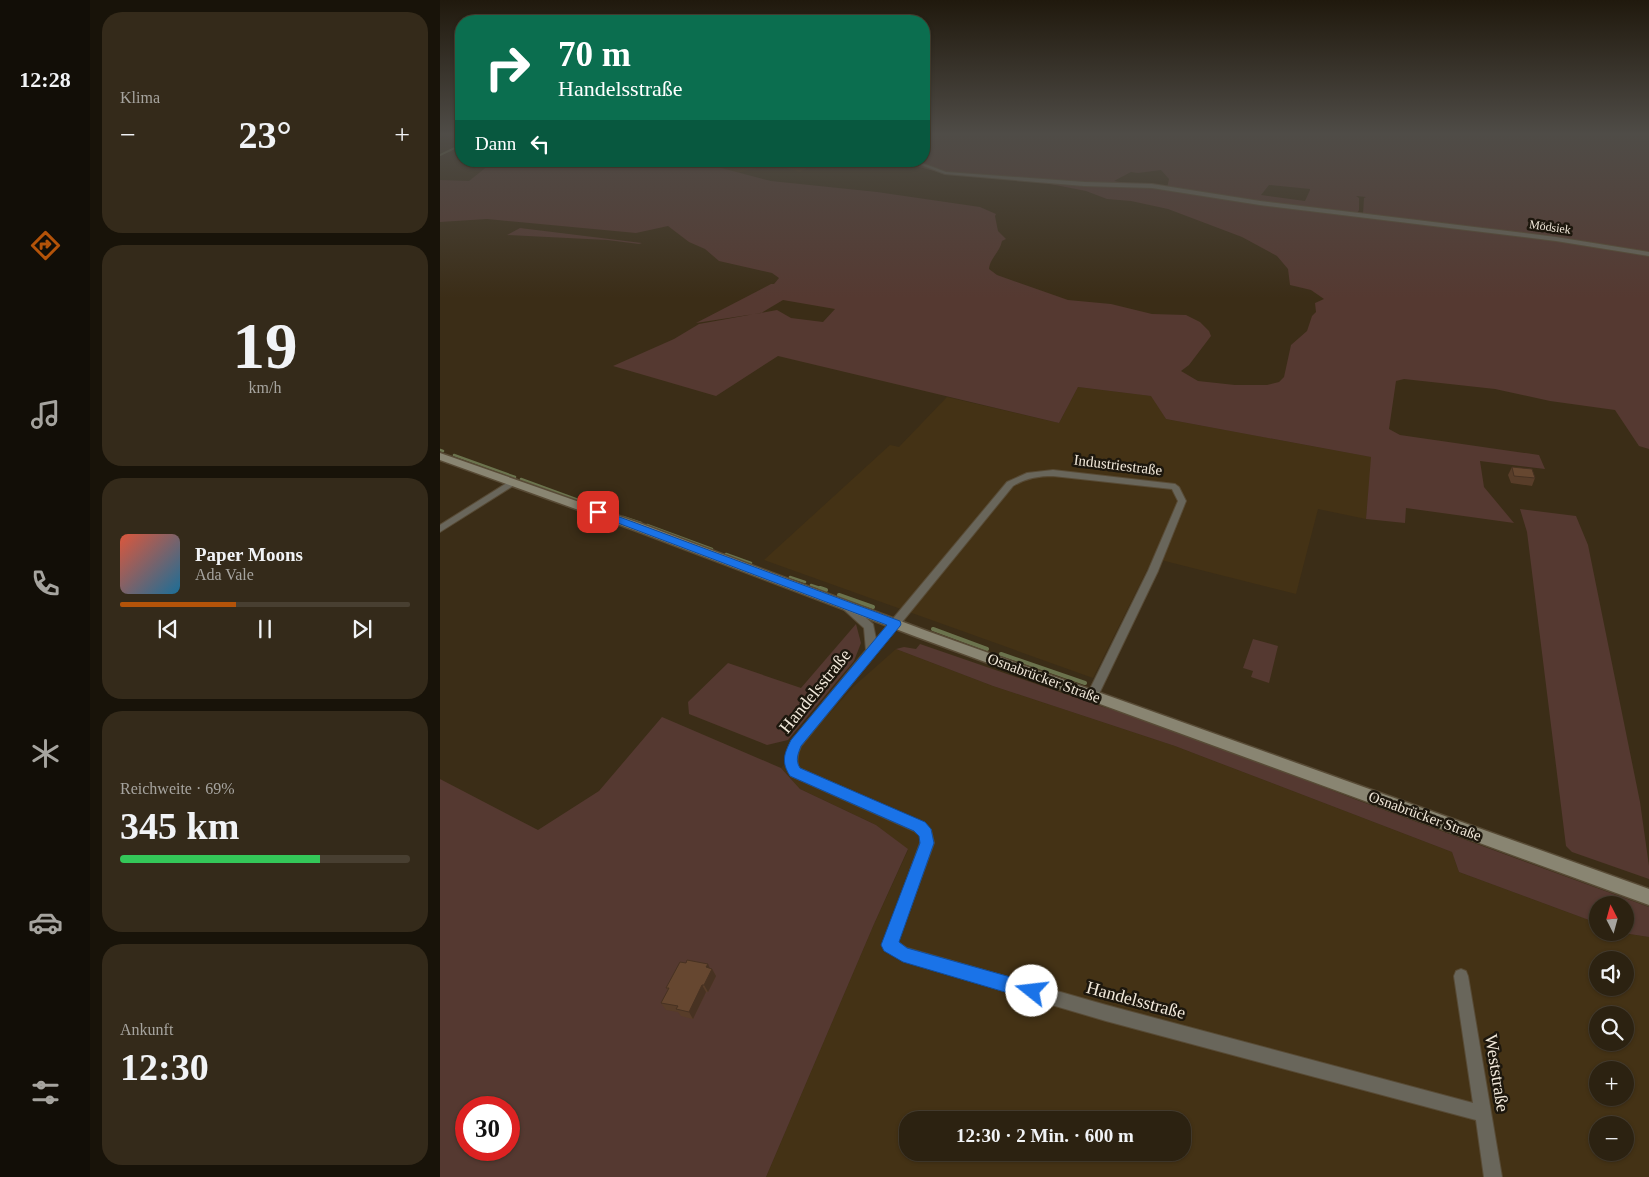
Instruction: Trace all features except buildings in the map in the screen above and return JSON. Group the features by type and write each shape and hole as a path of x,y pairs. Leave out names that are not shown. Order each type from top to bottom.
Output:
{"main road":[{"name":"Osnabrücker Straße","path":"440,456 895,624 1649,897"}],"street":[{"name":"Mödsiek","path":"1164,188 1267,204 1556,239 1649,254"},
{"name":"Industriestraße","path":"895,624 1010,484 1022,477 1037,473 1053,472 1175,487 1182,501 1153,571 1093,695"},
{"path":"440,529 513,482"},
{"name":"Handelsstraße","path":"845,605 868,627 872,652"},
{"name":"Handelsstraße","path":"895,624 796,743 790,756 791,766 795,772 919,827 926,834 927,843 890,945 903,954 1106,1012 1484,1114"},
{"name":"Weststraße","path":"1462,976 1493,1177"}],"shaded area":[{"path":"440,188 838,188 980,207 996,214 998,231 1006,239 1002,241 989,269 997,275 1068,300 1111,304 1152,314 1186,315 1200,322 1209,331 1211,336 1189,365 1181,371 1198,381 1235,385 1267,385 1279,382 1284,377 1291,345 1307,331 1312,316 1316,312 1315,303 1324,299 1311,290 1290,285 1288,269 1277,256 1242,237 1168,209 1131,201 1107,199 1086,191 1070,188 1158,188 1259,204 1453,227 1365,216 1363,214 1364,198 1366,197 1356,196 1359,198 1359,210 1357,214 1351,214 1167,188 1267,188 1261,195 1305,201 1310,189 1299,188 1649,188 1649,449 1639,446 1615,410 1550,401 1495,389 1404,379 1396,381 1389,429 1400,435 1539,455 1545,469 1480,461 1484,487 1514,523 1406,508 1405,523 1366,519 1371,457 1166,419 1151,396 1078,387 1059,423 778,356 716,396 613,366 674,339 699,324 756,314 696,323 774,284 779,278 772,273 719,261 705,249 689,242 668,226 636,233 487,219 440,222","holes":["783,300 835,309 823,322 791,318 777,310 761,313"]},
{"path":"520,228 642,243 507,235"},
{"path":"1078,387 1152,396 1166,419 1372,457 1366,519 1318,509 1296,594 1153,558 1093,678 764,560 890,445 899,447 947,397 1059,423"},
{"path":"1520,509 1576,516 1588,545 1640,802 1649,866 1649,879 1572,852 1566,846 1527,532"},
{"path":"856,624 861,643 854,661 788,740 767,745 689,714 688,702 728,663 801,688"},
{"path":"1253,639 1278,646 1269,683 1251,677 1253,671 1243,668"},
{"path":"920,644 1097,705 1160,724 1357,800 1619,896 1589,896 1589,920 1459,872 1452,852 1175,746 993,686 896,649 904,647 916,649"},
{"path":"896,649 993,686 1175,746 1452,852 1459,872 1589,920 1589,941 1634,941 1634,935 1649,937 1649,1177 766,1177 874,924 908,850 876,825 800,789 781,768 853,687"},
{"path":"662,717 781,768 800,789 876,825 908,849 766,1177 440,1177 440,779 538,830 599,791"},
{"path":"1634,902 1649,907 1649,937 1634,935"}],"waterway":[{"path":"454,455 515,477"},
{"path":"521,479 614,513"},
{"path":"623,517 641,523"},
{"path":"647,525 712,549"},
{"path":"726,554 751,563"},
{"path":"790,577 805,582"},
{"path":"811,585 826,590"},
{"path":"839,595 873,607"},
{"path":"933,629 987,649"},
{"path":"1001,654 1085,683"}],"route":[{"path":"598,512 895,624 796,743 790,756 791,766 795,772 919,827 926,834 927,843 890,945 903,954 1032,991"}]}
